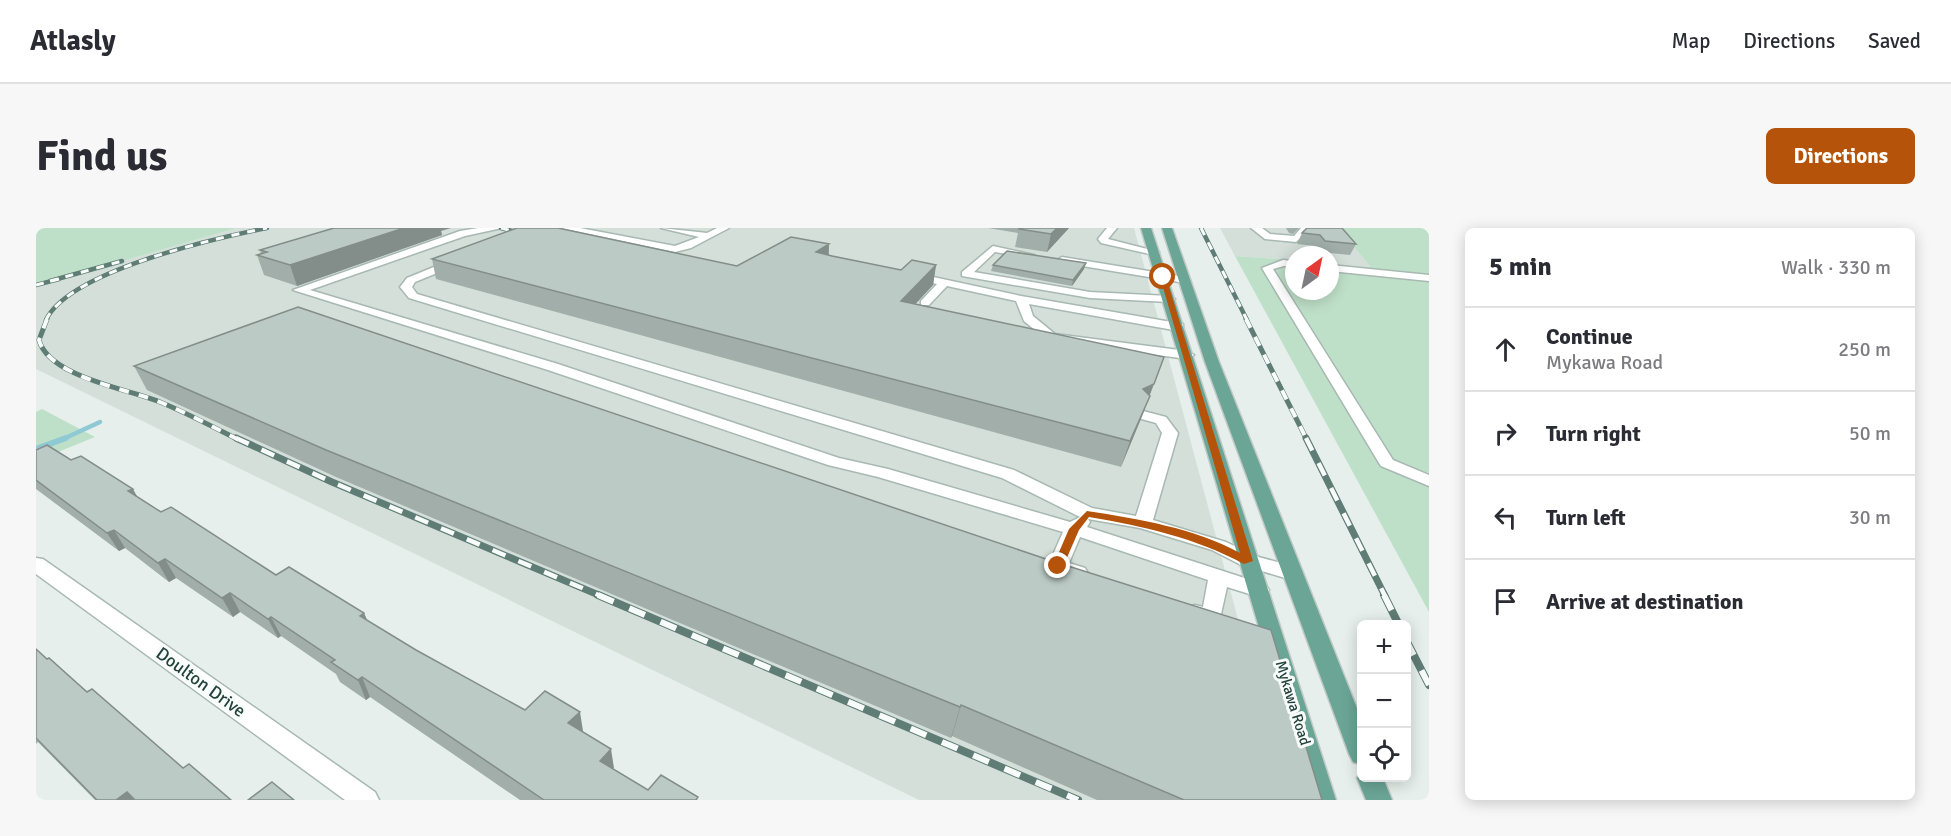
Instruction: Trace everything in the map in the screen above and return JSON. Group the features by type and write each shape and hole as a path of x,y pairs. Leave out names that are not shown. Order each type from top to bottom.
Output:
{"main road":[{"name":"Mykawa Road","path":"1146,228 1179,327 1248,561 1323,800"},
{"path":"1167,228 1202,330 1357,741"},
{"path":"1179,327 1202,330"},
{"path":"1372,782 1379,800"}],"street":[{"path":"566,228 664,249 688,246 724,228"},
{"path":"666,228 708,236"},
{"path":"1112,228 1103,239 1104,241 1154,252"},
{"path":"1256,228 1268,237 1296,239 1306,228"},
{"path":"502,236 463,233 299,290 553,367 834,462 882,473 1074,529 1258,590"},
{"path":"1169,299 1090,295 966,273 993,249 1185,280"},
{"path":"466,257 411,280 406,287 413,296 1008,474 1087,513 1143,523 1219,546 1248,561 1292,573"},
{"path":"1285,263 1267,268 1285,297"},
{"path":"1339,269 1429,278"},
{"path":"900,273 1021,299 1179,327"},
{"path":"925,303 945,282"},
{"path":"1021,299 1028,318 1051,337 1187,355"},
{"path":"1287,300 1387,463 1429,481"},
{"path":"1143,415 1161,420 1170,433 1143,523"},
{"path":"1087,513 1074,529 1058,566 1102,581"},
{"name":"Doulton Drive","path":"36,564 366,800"},
{"path":"1179,607 1212,618 1219,577"}],"shaded area":[{"path":"237,228 1134,228 1286,800 919,800 36,369 36,286"},
{"path":"1220,228 1338,228 1371,267 1339,265 1339,246 1285,246 1285,259 1235,256"}],"green space":[{"path":"36,228 237,228 36,286"},
{"path":"1338,228 1429,228 1429,612 1235,256 1285,259 1285,300 1339,300 1339,265 1371,267"},
{"path":"42,409 95,437 36,461 36,412"}],"building":[{"path":"334,228 404,228 290,265 257,255 267,252 260,250"},
{"path":"517,228 558,228 737,266 791,237 829,244 816,252 901,270 912,260 936,265 901,301 1164,357 1154,384 1143,389 1150,396 1130,441 432,259"},
{"path":"1020,228 1057,228 1051,234"},
{"path":"1307,228 1342,228 1356,244 1325,241 1320,235 1302,233"},
{"path":"1007,251 1086,263 1073,280 993,265"},
{"path":"298,307 1049,560 1271,630 1322,800 1184,800 961,705 960,707 326,450 134,366"},
{"path":"47,445 71,460 81,456 133,489 128,491 161,512 171,507 276,575 289,567 364,613 360,616 416,650 525,710 545,691 580,712 568,723 611,749 600,761 648,790 661,775 698,797 696,800 544,800 362,677 358,680 331,662 335,660 271,617 268,619 230,593 222,598 165,559 158,563 114,530 107,533 36,480 36,450"},
{"path":"36,649 87,692 92,689 183,768 189,764 231,800 135,800 127,792 116,800 97,800 36,738"},
{"path":"272,782 294,800 248,800"}],"waterway":[{"path":"63,439 100,422"},
{"path":"36,449 63,439"}],"railway":[{"path":"46,320 60,302 83,286 113,272 146,259 267,228"},
{"path":"501,228 527,235"},
{"path":"1201,228 1247,320"},
{"path":"50,281 122,261"},
{"path":"36,285 59,279"},
{"path":"47,319 39,340 46,353 58,363 91,380 160,402 239,440"},
{"path":"1246,319 1307,440"},
{"path":"236,438 332,482 601,596"},
{"path":"1307,440 1385,596"},
{"path":"598,595 1078,800"},
{"path":"1384,595 1396,620"},
{"path":"1411,650 1429,685"}],"route":[{"path":"1058,566 1074,529 1087,513 1143,523 1219,546 1248,561 1163,277"}]}
